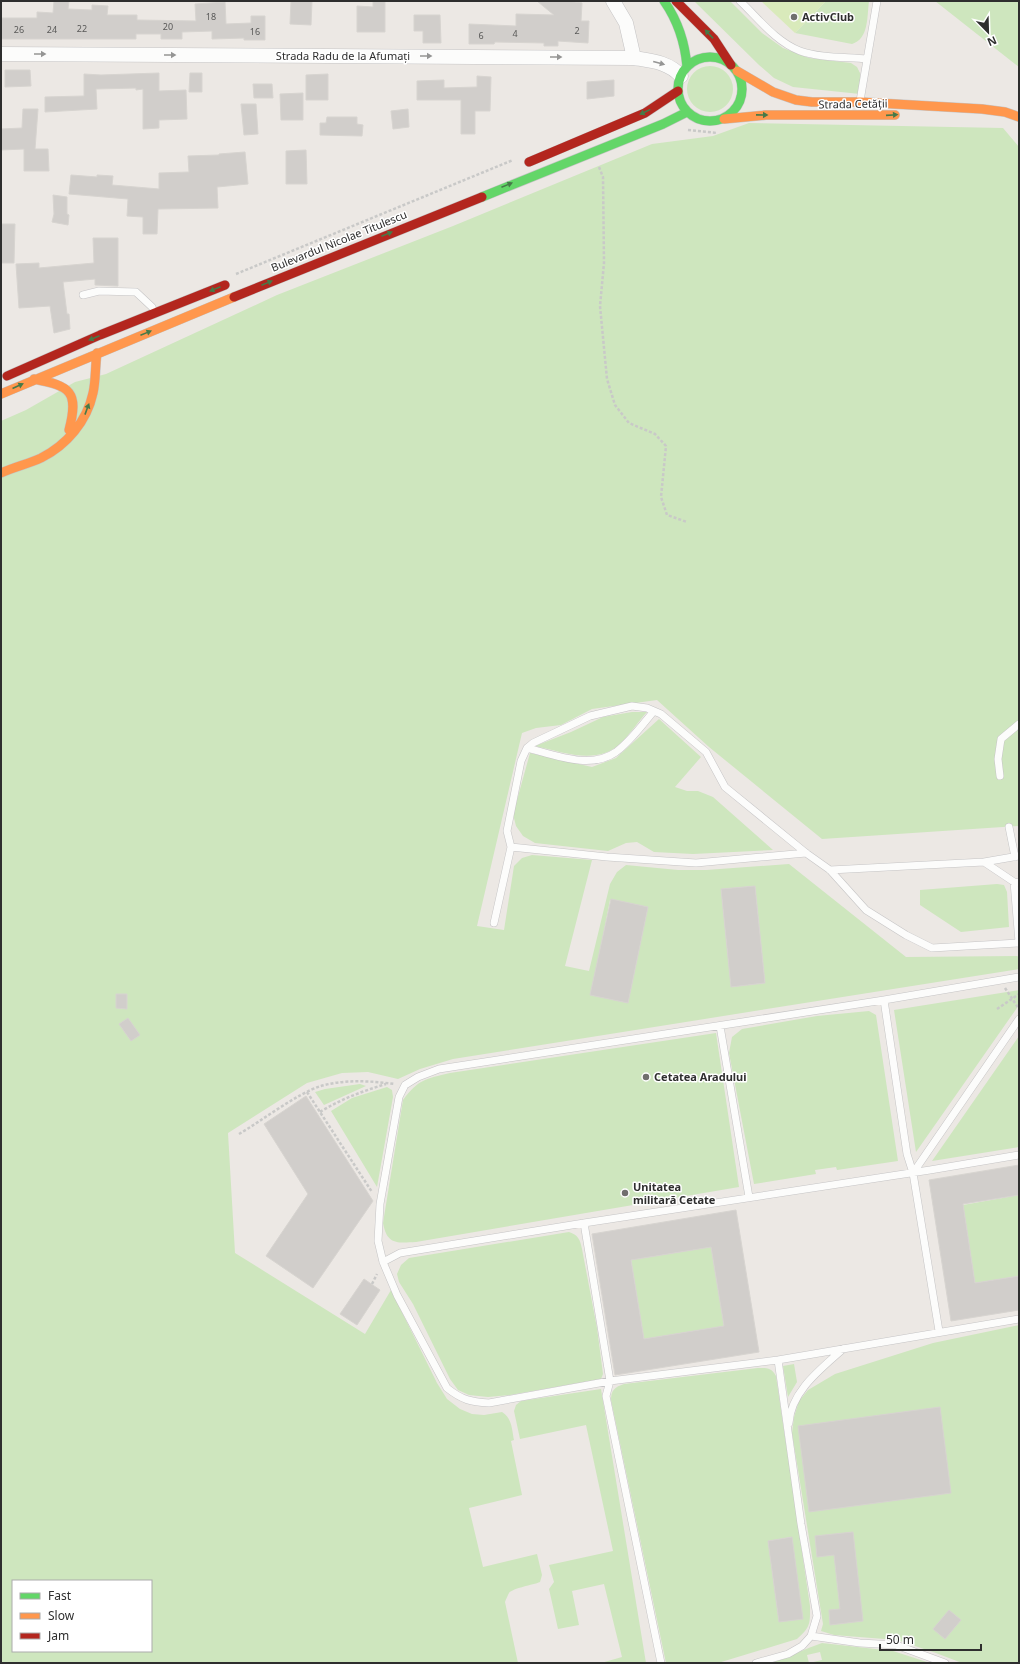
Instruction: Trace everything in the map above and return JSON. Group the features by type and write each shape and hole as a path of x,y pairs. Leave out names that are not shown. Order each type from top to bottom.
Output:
{"main road":[{"path":"664,1 677,21 682,35 684,72 678,91 681,102 687,112"},
{"name":"Strada Cetății","path":"676,1 714,39 734,68 742,86 740,102 736,109 724,119"},
{"name":"Strada Cetății","path":"684,72 693,62 709,57 725,60 734,68 773,92 796,100 812,102 860,102 982,109 1005,112 1019,117"},
{"path":"519,162 644,113 678,91"},
{"name":"Strada Cetății","path":"687,112 697,119 708,122 760,115 868,117 982,109"},
{"name":"Bulevardul Nicolae Titulescu","path":"1,394 349,249 663,124 687,112"},
{"path":"1,379 100,335 233,279"},
{"path":"1,473 40,458 66,441 83,420 94,384 97,353"},
{"path":"34,379 53,382 60,385 72,396 75,408 66,441"}],"street":[{"path":"613,1 626,23 634,58"},
{"name":"Strada Radu de la Afumați","path":"1,54 634,58 660,62 684,72"}],"lane":[{"path":"740,1 784,43 798,50 810,54 867,59"},
{"path":"779,116 797,110 850,111 856,108 860,102 877,1"},
{"path":"83,295 99,291 136,292 152,307"},
{"path":"494,923 511,847 507,831 522,761 527,748 533,743 590,716 632,706 647,708 661,714 706,752 725,787 806,853 830,870 866,910 906,935 932,948 1019,943 1016,882 984,862"},
{"path":"527,748 578,760 591,761 604,758 616,752 626,743 654,711"},
{"path":"1000,776 998,759 1001,739 1019,724"},
{"path":"830,870 984,862 1017,857 1009,827"},
{"path":"511,847 607,857 696,863 806,853"},
{"path":"1019,977 884,1000 439,1069 418,1077 405,1085 399,1097 380,1204 378,1242 383,1262 397,1295 447,1388 459,1398 474,1402 489,1403 610,1381 778,1360 938,1331 1019,1319"},
{"path":"884,1000 907,1154 913,1173 938,1331"},
{"path":"913,1173 1019,1019"},
{"path":"720,1026 749,1197"},
{"path":"383,1262 400,1253 749,1197 913,1173 1019,1155"},
{"path":"584,1223 610,1381 606,1396 661,1663"},
{"path":"788,1435 790,1416 794,1404 802,1390 816,1373 844,1348"},
{"path":"756,1663 788,1654 802,1646 811,1636 817,1616 801,1524 778,1360"},
{"path":"811,1636 860,1643 896,1645 945,1663"}],"path":[{"path":"233,279 519,162"},
{"path":"598,164 603,177 604,263 600,306 607,379 615,405 629,423 655,434 666,446 661,497 667,515 687,522"},
{"path":"1000,980 1019,1009"},
{"path":"997,1009 1019,994"},
{"path":"239,1134 307,1092 323,1086 363,1080 405,1085"},
{"path":"320,1112 334,1103 356,1093 388,1083"},
{"path":"307,1092 314,1106 320,1112 380,1204"}],"green space":[{"path":"694,1 730,1 762,33 783,48 809,58 851,63 857,67 860,73 860,94 793,87 774,78"},
{"name":"ActivClub","path":"761,1 826,1 795,33"},
{"path":"826,1 869,1 866,26 862,37 858,41 852,44 795,33"},
{"path":"935,1 1019,1 1019,67 1015,64"},
{"path":"715,66 727,72 732,80 732,98 727,106 719,111 705,112 693,106 688,98 687,84 693,72 701,67"},
{"path":"749,123 1003,128 1019,147 1019,826 822,839 709,747 657,700 592,709 561,725 536,728 522,733 477,926 504,930 514,866 522,858 532,855 592,860 565,966 589,971 610,884 617,872 626,865 678,870 706,870 789,864 906,957 1017,956 1019,957 1019,969 453,1059 420,1069 398,1079 368,1072 342,1073 307,1083 228,1133 235,1253 365,1334 391,1290 437,1383 447,1399 460,1409 472,1414 484,1415 502,1412 510,1421 514,1440 511,1441 522,1495 469,1508 483,1567 537,1554 542,1575 540,1582 511,1591 505,1602 518,1663 1,1663 1,421 26,410 75,382 106,374 277,295 453,226 652,144 713,136","holes":["755,886 765,983 731,987 721,889","610,900 648,907 628,1003 591,995"]},
{"path":"632,712 647,712 621,743 612,750 601,754 591,756 568,754 535,746 571,732 603,717"},
{"path":"659,719 701,757 675,787 687,791 698,791 713,797 773,850 693,854 654,852 637,842 626,843 608,851 535,843 523,836 516,826 514,811 530,753 592,767 616,758"},
{"path":"997,884 1004,885 1007,892 1009,927 961,932 920,905 920,890"},
{"path":"1019,990 1019,1005 916,1152 894,1010"},
{"path":"869,1011 876,1015 898,1161 837,1170 836,1167 815,1170 816,1174 754,1184 729,1053 732,1037 742,1029 817,1016"},
{"path":"716,1033 739,1187 416,1242 398,1242 390,1239 387,1235 383,1223 403,1100 418,1084 428,1079 450,1073"},
{"path":"1019,1036 1019,1147 932,1161"},
{"path":"360,1084 366,1086 324,1105 315,1092 325,1089"},
{"path":"387,1087 392,1090 393,1097 377,1187 331,1111 352,1098"},
{"path":"1019,1195 1019,1276 975,1283 963,1205"},
{"path":"569,1232 578,1238 582,1249 597,1328 603,1374 601,1379 510,1395 488,1397 469,1395 458,1390 450,1379 413,1304 399,1282 397,1274 401,1265 409,1258"},
{"path":"711,1247 724,1326 644,1339 631,1260"},
{"path":"1019,1325 1019,1663 962,1663 897,1640 834,1635 821,1631 823,1624 792,1433 794,1417 799,1401 808,1390 835,1374 933,1343"},
{"path":"794,1364 797,1382 788,1397 783,1366"},
{"path":"758,1368 773,1371 776,1376 810,1606 809,1624 805,1631 797,1639 718,1663 666,1663 611,1400 614,1389 624,1384","holes":["791,1537 779,1622 768,1541"]},
{"path":"601,1389 646,1663 601,1663 622,1657 604,1584 572,1591 579,1625 558,1629 549,1589 554,1582 549,1565 613,1551 586,1425 520,1439 514,1411 516,1405 521,1401"},
{"path":"822,1643 893,1651 930,1663 809,1663 769,1663","holes":["820,1652 822,1660 809,1663 807,1655"]}],"building":[{"path":"54,1 69,1 68,9 92,10 92,5 108,6 107,15 137,15 137,20 196,21 195,4 225,2 226,24 251,23 251,16 265,16 265,40 244,40 244,38 212,39 212,31 182,32 182,39 161,39 161,34 136,34 136,39 1,39 1,18 37,18 37,12 53,13"},
{"path":"291,1 312,1 311,25 290,24"},
{"path":"373,1 385,1 385,32 357,32 357,6 373,7"},
{"path":"537,1 567,1 582,3 581,21 589,21 588,43 558,41 558,46 544,46 544,43 495,42 494,44 469,44 469,24 516,26 516,14 554,15"},
{"path":"414,15 440,15 441,43 423,43 423,31 414,31"},
{"path":"5,70 30,70 31,86 5,87"},
{"path":"159,73 159,91 186,90 187,119 159,120 159,128 143,129 143,89 136,90 136,88 96,89 97,109 45,112 45,97 84,96 84,74 101,75"},
{"path":"190,73 202,73 202,92 189,92"},
{"path":"328,74 328,100 306,100 306,75"},
{"path":"477,76 491,77 490,111 475,111 475,134 461,134 461,100 417,100 417,81 444,80 444,88 477,87"},
{"path":"614,80 614,96 587,99 587,82"},
{"path":"253,84 272,84 273,98 254,98"},
{"path":"303,93 303,120 281,120 280,94"},
{"path":"241,104 256,104 258,134 244,135"},
{"path":"23,109 38,109 35,149 48,149 49,171 24,171 24,149 1,150 1,129 22,128"},
{"path":"408,109 409,127 393,129 391,111"},
{"path":"327,117 357,117 357,124 363,125 362,136 320,135 320,123 326,123"},
{"path":"306,150 307,184 286,184 286,151"},
{"path":"245,152 248,184 217,187 218,208 158,209 157,234 143,234 143,217 127,216 128,199 69,194 71,175 97,177 97,175 113,176 112,185 159,189 159,173 189,172 188,156"},
{"path":"53,195 67,197 67,214 69,215 68,225 52,222 54,214"},
{"path":"1,224 15,224 14,263 1,263"},
{"path":"93,238 118,238 118,286 95,285 95,279 63,282 67,314 69,314 70,329 54,333 50,306 19,308 16,264 39,263 39,268 94,263"},
{"path":"755,886 765,983 731,987 721,889"},
{"path":"611,899 648,907 628,1003 590,995"},
{"path":"116,994 127,994 127,1009 116,1008"},
{"path":"128,1018 140,1035 131,1041 119,1024"},
{"path":"306,1096 373,1201 313,1288 266,1256 308,1194 264,1124"},
{"path":"1019,1165 1019,1195 963,1204 975,1283 1019,1276 1019,1310 951,1321 929,1180"},
{"path":"736,1210 759,1352 615,1375 592,1234","holes":["711,1247 724,1326 644,1339 631,1260"]},
{"path":"364,1279 380,1290 357,1325 340,1314"},
{"path":"940,1407 951,1493 809,1512 798,1426"},
{"path":"853,1532 863,1621 830,1625 829,1610 840,1609 834,1555 817,1557 815,1536"},
{"path":"792,1537 803,1619 779,1622 768,1541"},
{"path":"949,1610 961,1620 945,1639 933,1629"}],"traffic: fast":[{"path":"664,1 680,32 685,49 687,67"},
{"path":"704,57 716,57 733,66 740,77 742,89 740,101 733,112 716,121 704,121 692,116 683,107 678,95 678,83 683,71 692,62 704,57"},
{"path":"482,197 663,124 687,112"}],"traffic: slow":[{"path":"737,71 773,92 796,100 812,102 860,102 982,109 1005,112 1019,117"},
{"path":"724,119 766,115 895,115"},
{"path":"1,394 234,297"},
{"path":"1,473 41,458 50,453 74,431 81,422 90,403 94,388 97,353"},
{"path":"34,379 64,388 69,393 72,399 73,407 69,430"}],"traffic: jam":[{"path":"676,1 714,39 731,65"},
{"path":"529,162 645,113 678,91"},
{"path":"234,297 482,197"},
{"path":"7,376 100,335 225,285"}],"place":[{"name":"ActivClub","path":"794,17"},
{"name":"Cetatea Aradului","path":"646,1077"},
{"name":"Unitatea militară Cetate","path":"625,1193"}]}
